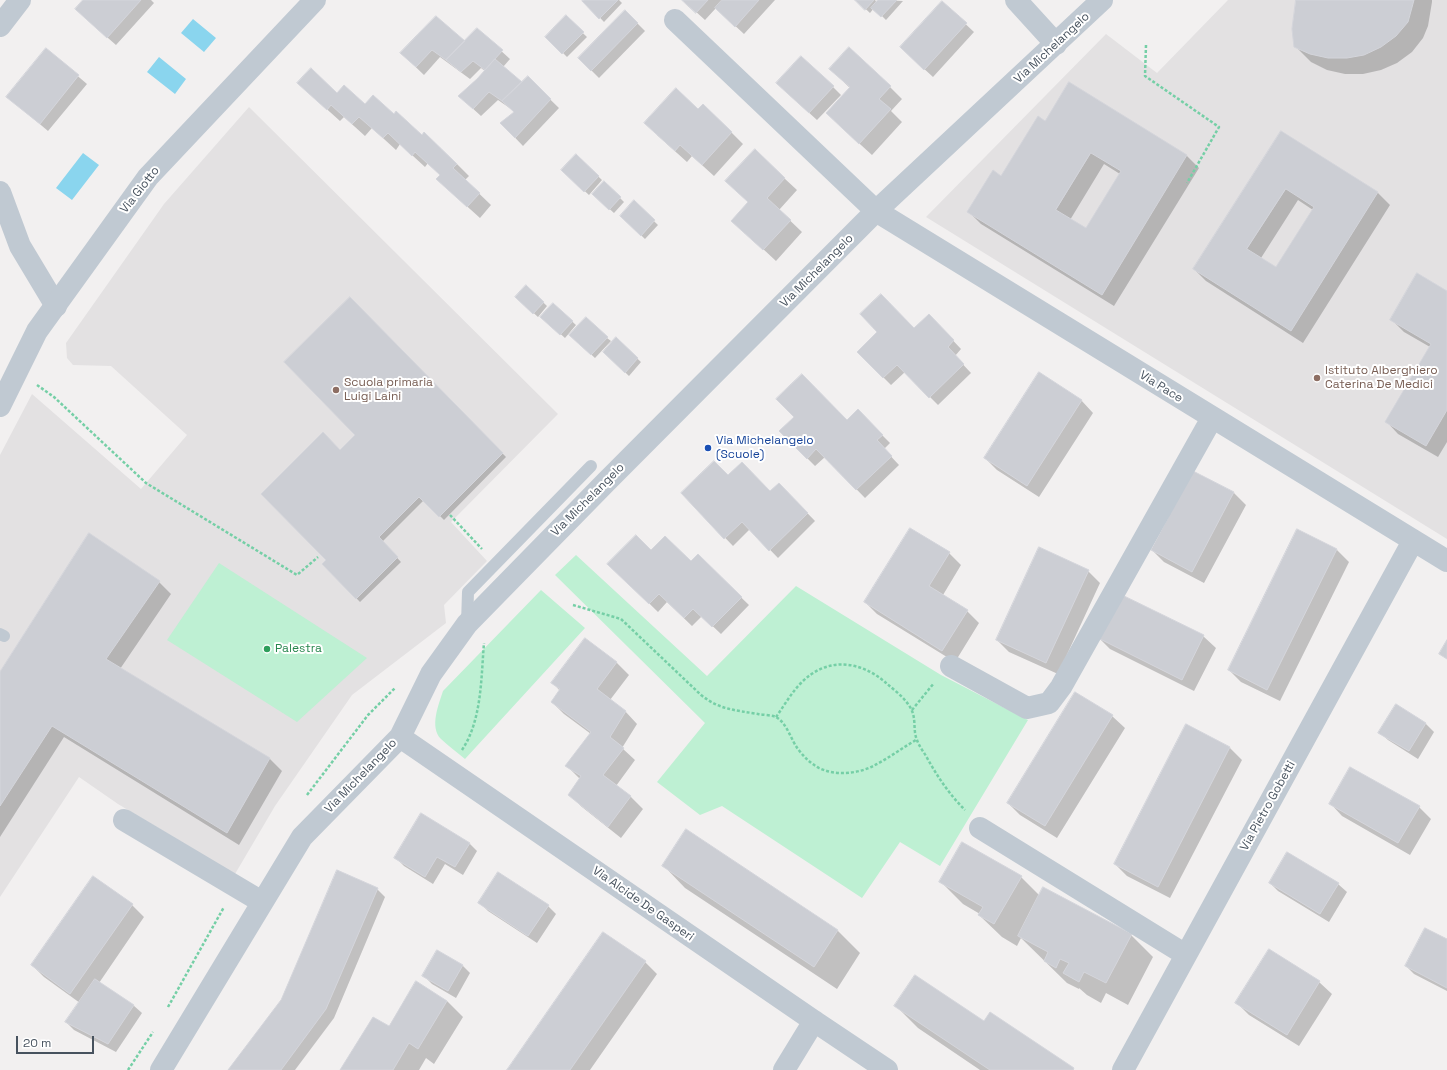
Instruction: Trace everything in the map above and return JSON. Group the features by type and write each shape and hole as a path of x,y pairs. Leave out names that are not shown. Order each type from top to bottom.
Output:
{"street":[{"path":"0,26 20,0"},
{"name":"Via Giotto","path":"0,406 37,331 148,177 315,0"},
{"path":"1016,0 1056,44"},
{"name":"Via Michelangelo","path":"161,1070 302,837 400,737 431,674 467,624 876,211 1102,0"},
{"name":"Via Pace","path":"675,20 876,211 1447,561"},
{"path":"0,192 20,246 56,306"},
{"path":"951,666 1026,708 1049,703 1060,687 1212,418"},
{"name":"Via Pietro Gobetti","path":"1123,1070 1413,541"},
{"name":"Via Alcide De Gasperi","path":"400,737 814,1021 888,1070"},
{"path":"124,820 262,902"},
{"path":"980,828 1186,955"},
{"path":"784,1070 814,1021"}],"lane":[{"path":"467,624 468,592 590,466"}],"path":[{"path":"1146,45 1145,76 1219,127 1187,183"},
{"path":"17,372 54,397 146,483 297,575 318,557"},
{"path":"450,515 483,549"},
{"path":"573,605 621,619 701,695 712,703 725,708 776,717 787,728 796,746 806,758 819,768 832,772 847,773 860,771 874,766 916,740"},
{"path":"460,752 467,743 474,724 479,700 485,642"},
{"path":"776,717 792,692 801,682 812,674 835,664 864,668 878,676 904,700 912,710 916,740 935,773 953,798 980,828"},
{"path":"912,710 941,674 951,666"}],"shaded area":[{"name":"Istituto Alberghiero Caterina De Medici","path":"1228,0 1447,0 1447,539 926,217 1106,34 1157,73"},
{"path":"249,107 558,414 451,522 487,561 444,605 446,623 352,695 275,806 235,874 118,804 79,777 0,897 0,455 32,394 141,489 187,435 111,366 73,365 67,358 66,343 164,204"}],"green space":[{"path":"576,555 707,676 796,586 941,675 1028,720 940,866 900,842 862,898 722,806 700,815 657,782 705,723 555,575"},
{"name":"Palestra","path":"219,563 367,658 297,722 167,640"},
{"path":"541,590 585,628 465,759 444,742 437,734 435,722 437,709 443,691"}],"water":[{"path":"193,19 216,38 204,52 181,33"},
{"path":"159,57 186,79 175,94 147,72"},
{"path":"83,153 99,165 72,200 56,188"}],"building":[{"path":"83,0 141,0 107,38 75,9"},
{"path":"618,0 599,19 582,1"},
{"path":"682,0 708,0 696,13"},
{"path":"722,0 759,0 735,27 715,8"},
{"path":"855,0 874,0 865,10"},
{"path":"878,0 897,0 881,17 871,8"},
{"path":"1296,0 1414,0 1408,22 1396,36 1381,47 1364,55 1347,58 1328,58 1310,54 1294,47 1292,29"},
{"path":"942,1 967,23 924,70 900,47"},
{"path":"625,10 638,23 591,71 578,58"},
{"path":"566,15 584,32 562,54 545,37"},
{"path":"436,16 465,41 446,60 432,50 416,67 400,53"},
{"path":"477,28 503,50 485,70 473,61 461,72 446,60"},
{"path":"849,47 891,86 879,99 891,109 859,144 826,113 850,87 829,69"},
{"path":"46,48 79,75 40,124 6,97"},
{"path":"801,56 834,86 809,113 776,83"},
{"path":"495,59 522,82 502,101 489,92 473,109 458,96 477,79"},
{"path":"311,68 337,93 344,85 365,104 373,95 394,114 396,111 422,135 424,132 457,164 453,168 480,193 467,207 436,179 440,175 415,152 412,156 388,133 383,138 359,117 352,124 331,105 327,110 297,83"},
{"path":"528,76 551,99 515,138 500,123 514,112 502,101"},
{"path":"1069,82 1187,155 1102,295 967,212 993,170 1001,176 1038,116 1045,121","holes":["1091,153 1121,171 1086,228 1056,210"]},
{"path":"676,88 698,109 703,104 732,132 702,165 680,145 675,151 644,123"},
{"path":"1281,131 1378,192 1291,331 1193,269","holes":["1286,189 1314,207 1276,267 1247,249"]},
{"path":"755,149 785,178 767,198 791,220 763,250 731,221 748,202 725,181"},
{"path":"576,154 599,176 584,192 561,170"},
{"path":"604,181 621,197 609,210 592,194"},
{"path":"634,200 655,220 641,236 620,216"},
{"path":"1417,273 1447,291 1447,410 1426,446 1385,422 1431,344 1390,320"},
{"path":"526,285 544,302 533,314 515,297"},
{"path":"881,294 914,328 929,314 954,340 948,347 964,364 929,398 897,365 883,378 857,352 877,332 860,314"},
{"path":"350,297 503,453 439,517 419,497 379,537 398,557 356,599 322,564 326,560 261,494 323,432 340,450 355,435 284,362"},
{"path":"553,303 573,321 560,335 540,317"},
{"path":"586,317 608,337 591,355 569,335"},
{"path":"616,337 638,358 625,373 603,352"},
{"path":"1039,372 1082,400 1027,486 984,458"},
{"path":"802,374 847,420 858,409 883,435 877,440 892,456 856,490 816,449 807,459 779,431 794,417 776,399"},
{"path":"714,461 728,475 742,462 770,491 779,483 808,513 769,551 742,522 724,539 681,493"},
{"path":"1193,471 1234,492 1192,572 1151,550"},
{"path":"910,528 950,552 929,586 968,610 942,651 864,602"},
{"path":"1297,529 1337,549 1267,690 1228,670"},
{"path":"89,533 160,581 106,659 270,758 227,833 52,726 0,806 0,672"},
{"path":"636,535 651,550 665,536 691,561 698,554 742,597 712,627 693,609 684,618 659,594 649,604 607,564"},
{"path":"1039,547 1089,570 1046,663 996,640"},
{"path":"1118,593 1204,635 1182,680 1096,637"},
{"path":"585,638 617,662 597,689 626,711 610,737 624,748 603,775 631,796 608,827 568,795 581,776 565,766 591,732 551,702 560,689 551,683"},
{"path":"1447,640 1447,659 1439,654"},
{"path":"1075,692 1113,715 1045,826 1007,803"},
{"path":"1396,704 1426,723 1409,751 1378,733"},
{"path":"1186,724 1230,747 1158,887 1114,864"},
{"path":"1350,767 1420,806 1398,843 1329,804"},
{"path":"421,813 470,843 455,867 437,857 425,877 394,858"},
{"path":"686,829 838,930 814,967 662,866"},
{"path":"962,842 1022,876 994,924 978,915 983,907 939,882"},
{"path":"1287,852 1339,883 1320,914 1269,883"},
{"path":"337,870 378,888 326,1009 281,1070 228,1070 281,1000"},
{"path":"498,872 549,905 528,936 478,903"},
{"path":"93,876 133,904 70,994 31,965"},
{"path":"1043,887 1132,934 1106,983 1084,972 1079,982 1063,973 1069,963 1060,959 1056,968 1044,961 1048,952 1018,936"},
{"path":"1425,928 1447,939 1447,988 1405,966"},
{"path":"603,932 646,961 570,1070 507,1070"},
{"path":"1269,949 1320,981 1287,1035 1235,1003"},
{"path":"437,950 463,965 448,991 422,976"},
{"path":"915,975 984,1021 990,1012 1074,1068 1073,1070 990,1070 894,1006"},
{"path":"95,979 134,1005 108,1044 65,1022"},
{"path":"416,981 447,1001 418,1049 409,1043 393,1070 340,1070 373,1017 389,1026"}],"place":[{"name":"Istituto Alberghiero Caterina De Medici","path":"1317,378"},
{"name":"Scuola primaria Luigi Laini","path":"336,390"},
{"name":"Via Michelangelo (Scuole)","path":"708,448"},
{"name":"Palestra","path":"267,649"}]}
